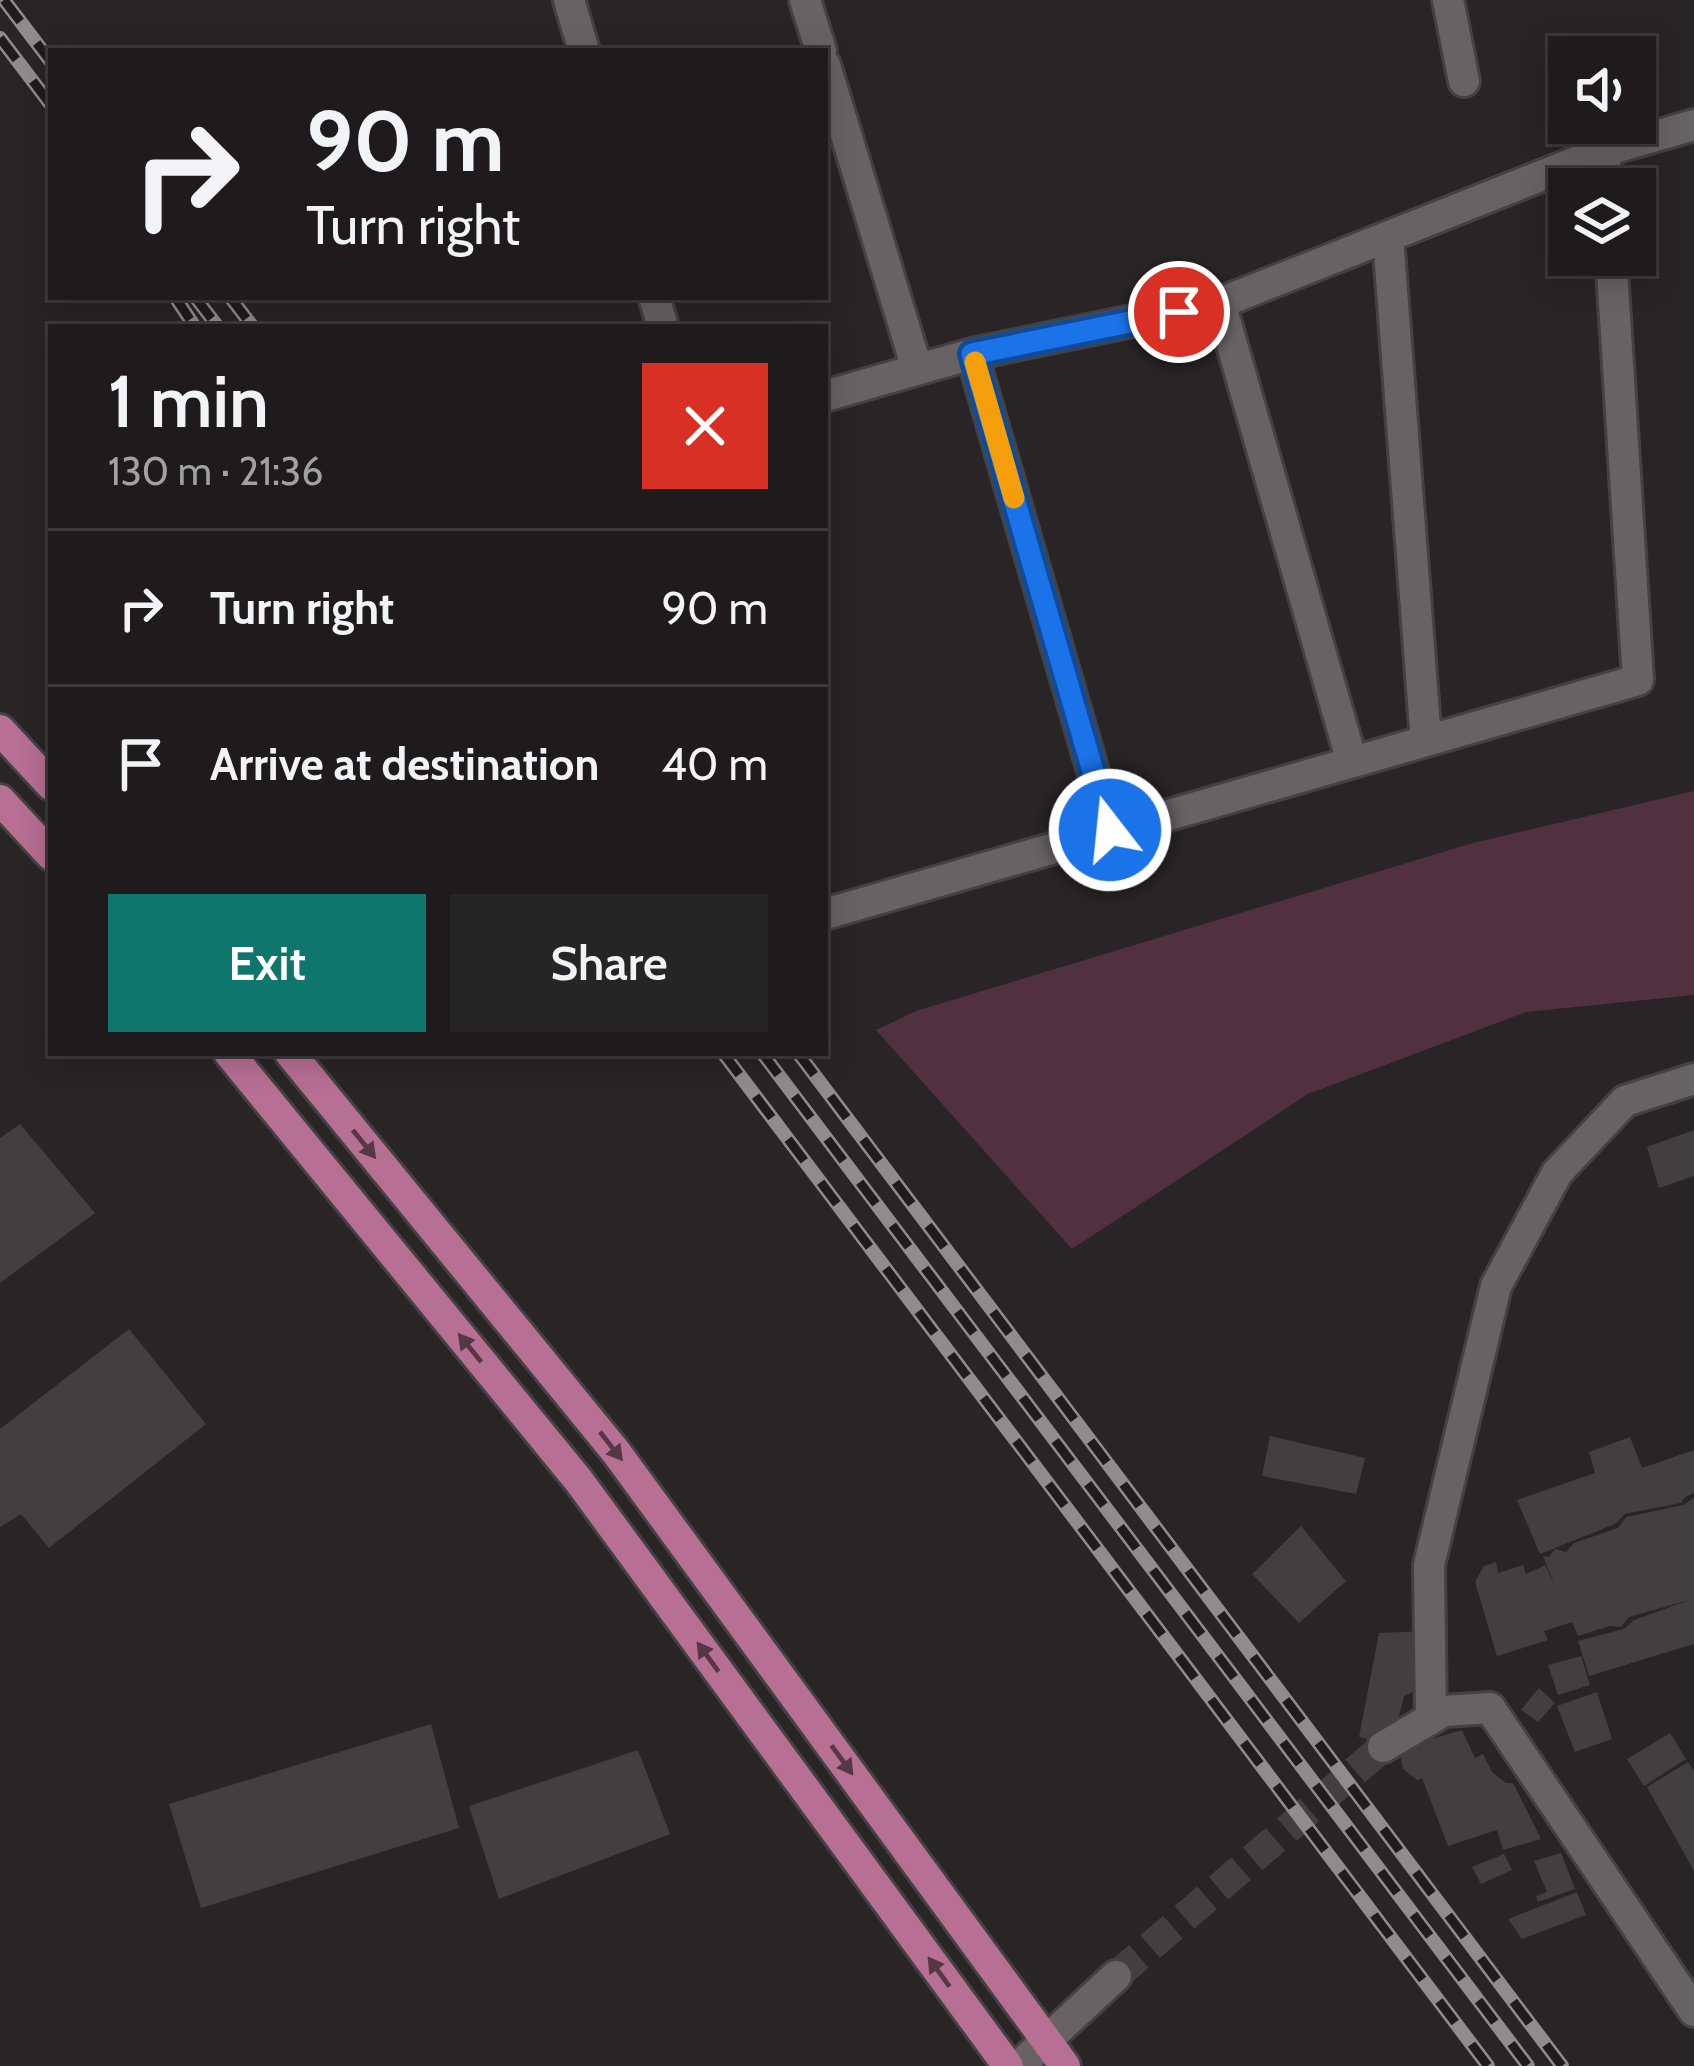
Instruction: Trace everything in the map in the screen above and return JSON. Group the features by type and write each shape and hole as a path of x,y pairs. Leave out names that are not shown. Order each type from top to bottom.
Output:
{"main road":[{"path":"0,730 48,782"},
{"path":"0,800 48,852"},
{"path":"231,1056 579,1481 1008,2066"},
{"path":"292,1056 616,1452 1065,2066"}],"street":[{"path":"569,0 583,48"},
{"path":"806,0 820,48"},
{"path":"1448,0 1464,81"},
{"path":"828,75 917,368"},
{"path":"828,395 972,354 1220,303 1604,151 1694,125"},
{"path":"1604,151 1605,168"},
{"path":"1388,237 1426,741"},
{"path":"828,913 1638,680 1612,276"},
{"path":"1220,303 1352,762"},
{"path":"972,354 1110,830"},
{"path":"1431,1719 1429,1565 1496,1286 1557,1173 1624,1101 1694,1079"},
{"path":"1383,1747 1444,1711 1490,1708 1694,2011"},
{"path":"1019,2066 1116,1976"}],"shaded area":[{"path":"1694,791 1694,995 1526,1012 1308,1094 1072,1249 876,1030 916,1011 1473,843"}],"building":[{"path":"20,1124 95,1213 0,1283 0,1138"},
{"path":"1694,1130 1694,1176 1659,1188 1647,1147"},
{"path":"129,1329 206,1424 49,1548 21,1514 0,1527 0,1429"},
{"path":"1270,1436 1365,1458 1356,1494 1262,1476"},
{"path":"1630,1437 1642,1468 1694,1450 1694,1493 1681,1503 1625,1514 1615,1524 1540,1554 1517,1500 1595,1473 1589,1452"},
{"path":"1694,1498 1694,1644 1589,1676 1578,1641 1624,1629 1634,1620 1689,1600 1629,1617 1621,1627 1578,1636 1572,1622 1544,1631 1548,1640 1497,1656 1475,1582 1484,1566 1496,1562 1498,1573 1523,1565 1526,1574 1545,1565 1555,1587 1543,1556 1549,1557 1555,1549 1566,1552 1574,1543 1618,1528 1626,1517 1683,1505"},
{"path":"1301,1526 1346,1581 1299,1623 1252,1574"},
{"path":"1424,1631 1422,1688 1404,1696 1397,1724 1379,1741 1359,1737 1379,1633"},
{"path":"1581,1656 1590,1685 1558,1695 1548,1665"},
{"path":"1539,1688 1555,1703 1538,1722 1521,1710"},
{"path":"1597,1692 1612,1739 1575,1752 1557,1706"},
{"path":"431,1724 459,1828 201,1908 169,1804"},
{"path":"1462,1730 1475,1758 1483,1754 1492,1772 1513,1783 1541,1839 1503,1850 1497,1830 1448,1846 1422,1778 1417,1780 1403,1769 1399,1749"},
{"path":"1670,1733 1686,1759 1644,1786 1627,1759"},
{"path":"638,1750 670,1834 499,1899 469,1806"},
{"path":"1688,1762 1694,1771 1694,1871 1647,1787"},
{"path":"1561,1853 1575,1889 1538,1902 1536,1896 1547,1892 1534,1861"},
{"path":"1504,1854 1512,1870 1481,1884 1472,1867"},
{"path":"1577,1892 1586,1915 1522,1939 1508,1919"}],"tunnel":[{"path":"1116,1976 1383,1747"}],"railway":[{"path":"4,0 48,58"},
{"path":"0,38 48,101"},
{"path":"177,300 193,324"},
{"path":"197,300 216,324"},
{"path":"232,300 251,324"},
{"path":"725,1056 1488,2066"},
{"path":"764,1056 1528,2066"},
{"path":"800,1056 1562,2066"}],"slow traffic":[{"path":"975,362 1014,498"}],"route":[{"path":"1110,830 972,354 1179,312"}]}
